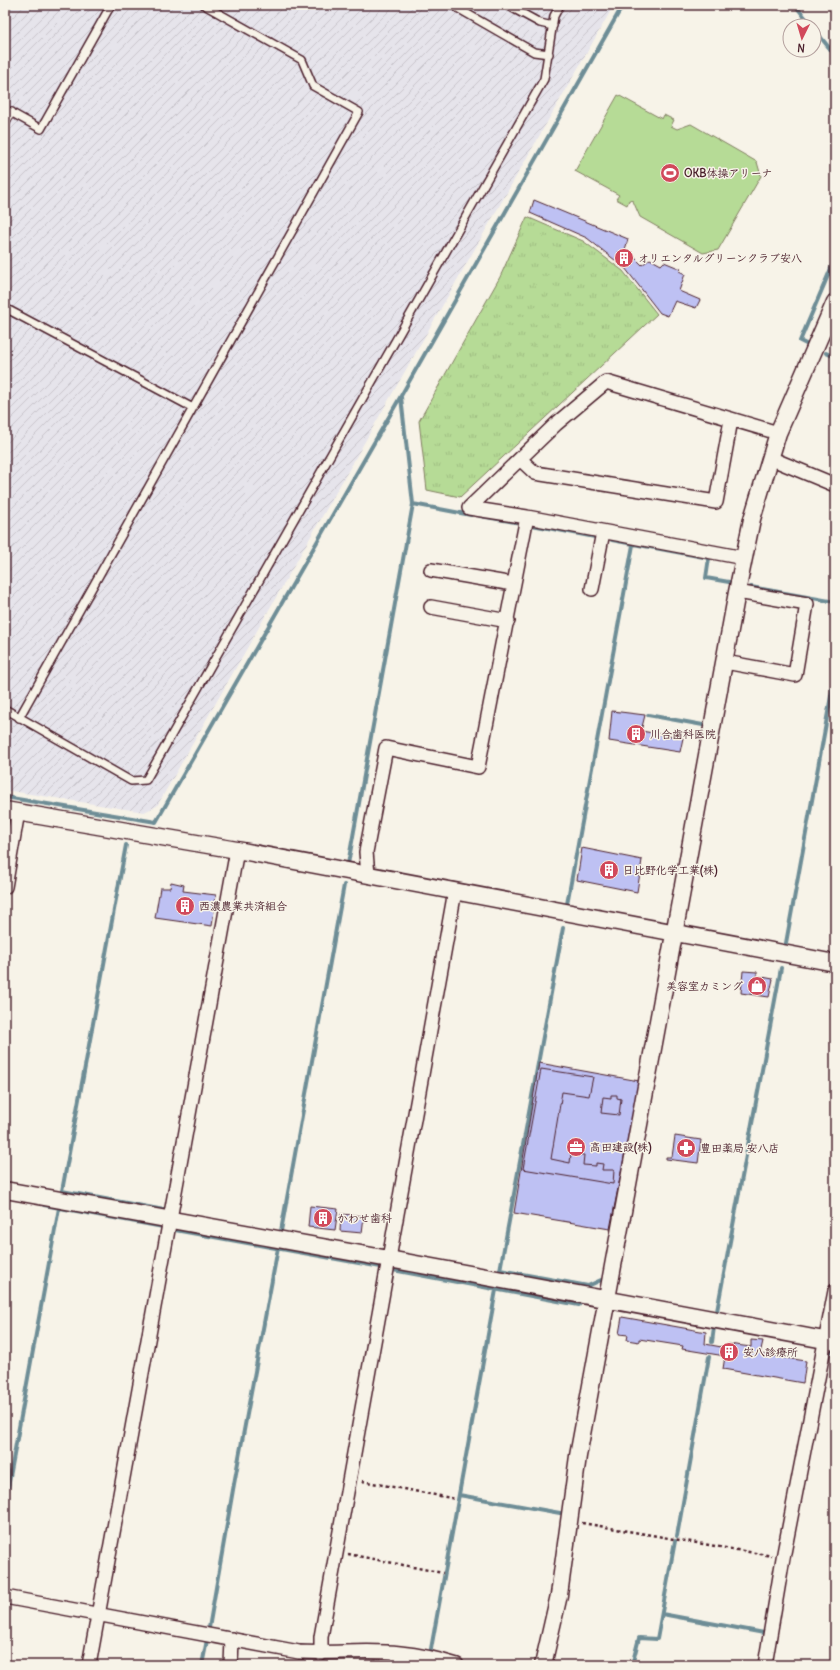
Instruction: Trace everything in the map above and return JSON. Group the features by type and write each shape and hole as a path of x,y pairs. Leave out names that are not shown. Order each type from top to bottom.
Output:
{"street":[{"path":"543,1665 559,1595 578,1456 606,1300 737,592 752,519 778,433 835,302"},
{"path":"744,558 469,508 556,424 606,382 778,433"},
{"path":"520,459 534,473 716,502 731,420"},
{"path":"770,458 835,485"},
{"path":"368,875 366,852 386,748 478,767 508,621 513,584 527,518"},
{"path":"592,589 603,532"},
{"path":"430,570 513,584"},
{"path":"725,662 795,675 807,604 737,592"},
{"path":"431,607 508,621"},
{"path":"5,887 12,811 237,850 835,962"},
{"path":"89,1665 237,850"},
{"path":"321,1654 321,1637 455,891"},
{"path":"5,1190 389,1259 830,1341"},
{"path":"764,1665 783,1558 830,1341 835,1291"},
{"path":"5,1597 299,1652 399,1659 435,1658 457,1665"},
{"path":"231,1665 232,1639"}],"lane":[{"path":"5,124 8,111 41,129 111,5"},
{"path":"20,718 359,112 313,86 302,60 204,5"},
{"path":"452,5 534,52 549,54"},
{"path":"507,5 540,23 553,26"},
{"path":"5,709 131,781 146,780 544,79 554,16 560,5"},
{"path":"5,308 193,408"}],"path":[{"path":"349,1479 456,1499"},
{"path":"569,1521 783,1558"},
{"path":"336,1552 443,1573"}],"shaded area":[{"path":"5,5 614,5 157,806 144,812 5,790"}],"green space":[{"name":"OKB体操アリーナ","path":"618,95 662,119 664,115 674,120 671,126 677,129 691,124 757,162 761,176 718,250 703,253 640,217 633,201 629,200 627,205 616,199 619,195 575,171"},
{"name":"オリエンタルグリーンクラブ安八","path":"527,217 583,241 623,271 657,314 460,497 427,490 419,421 500,277"}],"building":[{"name":"オリエンタルグリーンクラブ安八","path":"534,200 628,239 625,250 642,265 650,259 661,265 664,262 681,269 679,271 685,274 679,291 700,300 696,308 675,301 668,316 660,313 625,268 587,238 530,213"},
{"name":"川合歯科医院","path":"612,711 645,715 641,731 683,738 680,752 609,741"},
{"name":"日比野化学工業(株)","path":"582,848 642,860 637,892 577,880"},
{"name":"西濃農業共済組合","path":"171,882 184,885 183,891 216,895 212,926 155,918 160,888 170,888"},
{"name":"美容室カミング","path":"743,971 757,972 757,976 773,979 769,997 741,993"},
{"name":"高田建設(株)","path":"539,1063 639,1081 610,1229 514,1213"},
{"path":"541,1069 593,1077 589,1096 562,1092 551,1159 570,1163 571,1154 584,1155 583,1165 596,1166 596,1163 603,1164 602,1170 614,1170 613,1184 523,1169"},
{"path":"611,1095 617,1095 617,1098 621,1099 619,1115 601,1113 603,1097 611,1098"},
{"name":"豊田薬局 安八店","path":"675,1136 701,1140 698,1163 666,1159 666,1157 672,1157"},
{"name":"かわせ歯科","path":"310,1206 338,1209 335,1230 308,1227"},
{"path":"341,1214 364,1216 362,1233 340,1231"},
{"name":"安八診療所","path":"622,1317 706,1332 705,1344 727,1348 728,1344 751,1347 751,1340 763,1341 760,1354 806,1361 803,1383 723,1369 725,1356 682,1349 683,1346 639,1339 639,1342 627,1340 628,1335 619,1334"}],"waterway":[{"path":"5,797 156,822 623,5"},
{"path":"795,5 806,18"},
{"path":"822,39 835,55"},
{"path":"810,346 800,341 835,259"},
{"path":"826,353 835,357"},
{"path":"348,864 413,504 401,397"},
{"path":"413,504 471,515"},
{"path":"480,516 521,523"},
{"path":"532,525 595,537"},
{"path":"612,540 709,558 706,578 729,582"},
{"path":"567,904 633,545"},
{"path":"751,587 835,602"},
{"path":"786,943 835,674"},
{"path":"648,715 703,725"},
{"path":"126,845 62,1191 164,1210"},
{"path":"281,1231 344,885"},
{"path":"563,928 500,1270 588,1286 601,1280"},
{"path":"717,1311 781,968"},
{"path":"44,1205 163,1227"},
{"path":"5,1504 59,1208"},
{"path":"175,1230 381,1267"},
{"path":"209,1628 278,1248"},
{"path":"393,1270 579,1305"},
{"path":"431,1649 496,1290"},
{"path":"712,1342 714,1327"},
{"path":"829,1351 835,1352"},
{"path":"677,1536 709,1357"},
{"path":"459,1495 560,1513"},
{"path":"632,1665 639,1638 657,1639 675,1541"},
{"path":"662,1614 764,1633"},
{"path":"202,1665 207,1640"}],"place":[{"name":"OKB体操アリーナ","path":"670,173"},
{"name":"オリエンタルグリーンクラブ安八","path":"624,258"},
{"name":"川合歯科医院","path":"636,734"},
{"name":"日比野化学工業(株)","path":"609,870"},
{"name":"西濃農業共済組合","path":"185,906"},
{"name":"美容室カミング","path":"757,986"},
{"name":"高田建設(株)","path":"576,1147"},
{"name":"豊田薬局 安八店","path":"686,1148"},
{"name":"かわせ歯科","path":"323,1218"},
{"name":"安八診療所","path":"729,1352"}]}
